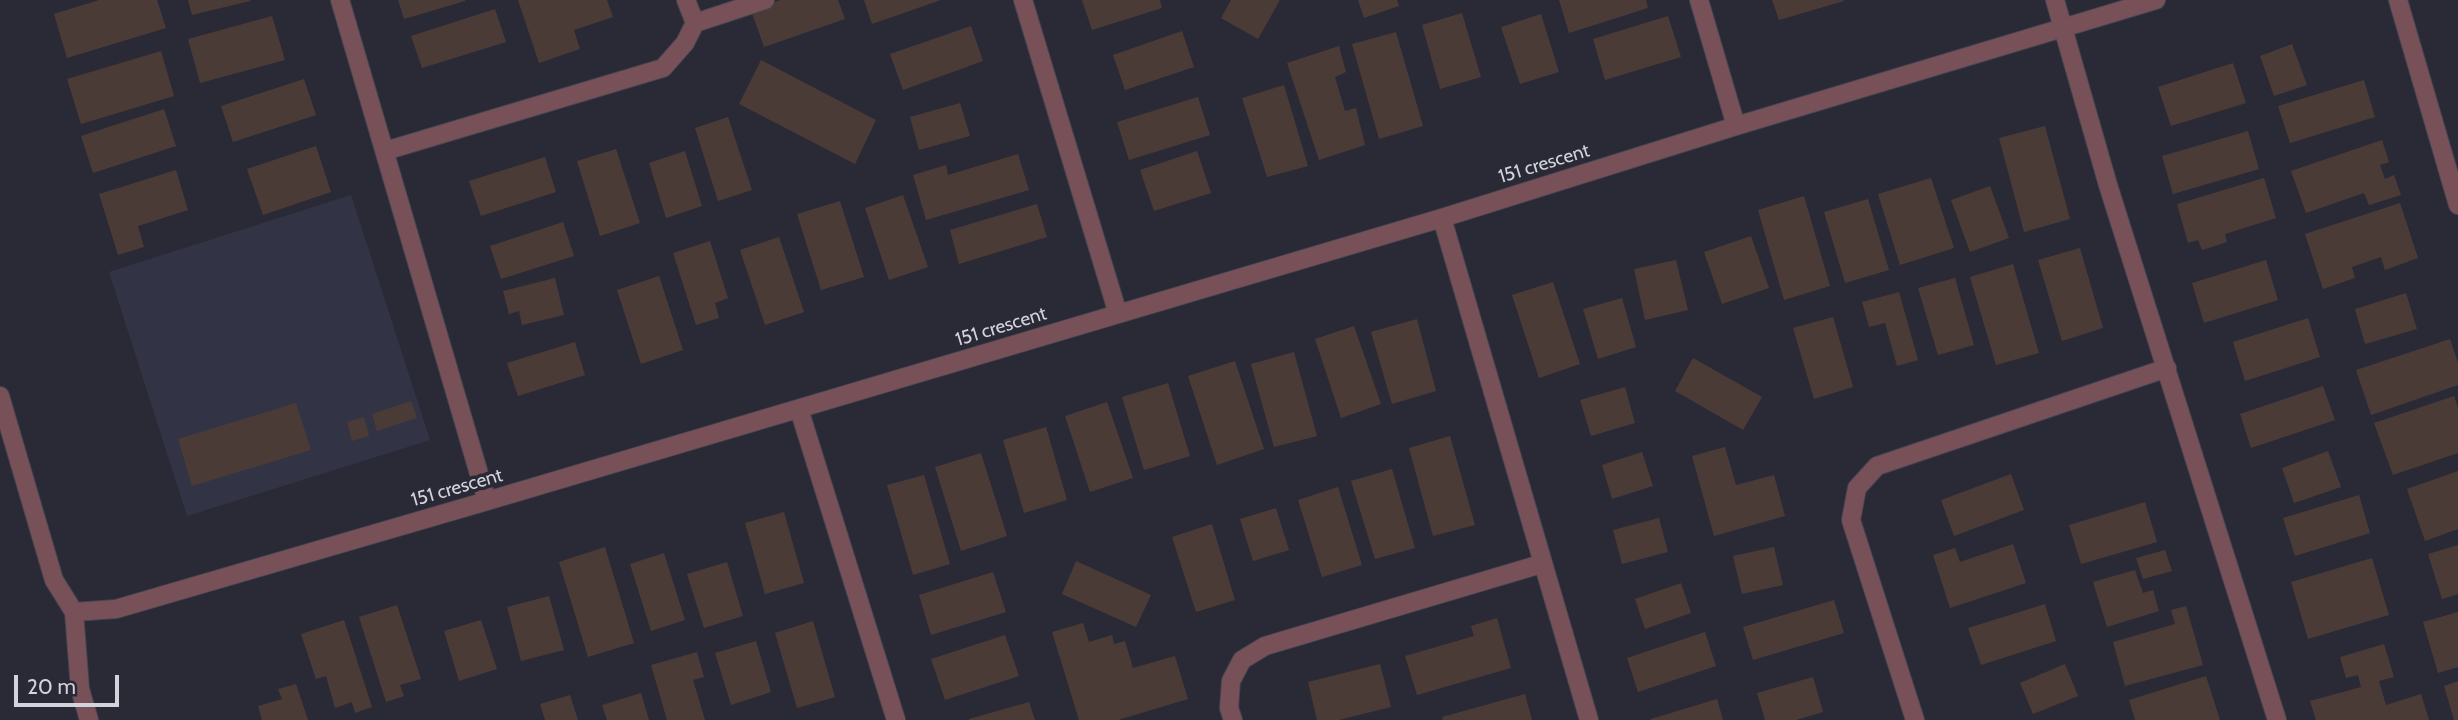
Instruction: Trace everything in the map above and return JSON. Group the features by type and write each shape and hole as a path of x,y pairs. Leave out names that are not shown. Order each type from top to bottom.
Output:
{"street":[{"path":"340,0 487,501"},
{"path":"686,0 695,23"},
{"path":"385,151 663,68 685,43 695,23 765,0"},
{"path":"1023,0 1118,314"},
{"path":"1699,0 1735,126"},
{"path":"2055,0 2108,186 2277,720"},
{"name":"151 crescent","path":"74,612 116,609 487,501 1441,218 1735,126 2156,0"},
{"path":"2398,0 2458,205"},
{"path":"1441,218 1589,720"},
{"path":"1915,720 1851,520 1857,488 1877,467 2167,368"},
{"path":"0,396 54,579 74,612 80,689 89,720"},
{"path":"799,409 897,720"},
{"path":"1233,720 1229,708 1231,681 1242,660 1265,646 1542,564"}],"shaded area":[{"path":"351,195 430,440 187,516 109,272"}],"building":[{"path":"99,0 157,0 166,28 67,58 54,14"},
{"path":"188,0 250,0 250,1 192,15"},
{"path":"398,0 465,0 465,1 404,19"},
{"path":"518,0 607,0 613,17 574,30 580,49 539,63"},
{"path":"781,0 838,0 845,19 764,47 751,10"},
{"path":"864,0 941,0 872,24"},
{"path":"1082,0 1160,0 1162,8 1092,30"},
{"path":"1231,0 1280,0 1258,39 1221,18"},
{"path":"1358,0 1397,0 1399,6 1364,18"},
{"path":"1559,0 1646,0 1648,8 1569,33"},
{"path":"1772,0 1844,0 1844,1 1779,20"},
{"path":"495,9 506,42 422,68 411,36"},
{"path":"1462,13 1481,77 1440,89 1422,25"},
{"path":"1541,14 1559,72 1520,84 1501,27"},
{"path":"272,16 285,60 200,83 188,39"},
{"path":"1668,16 1681,57 1605,80 1593,39"},
{"path":"971,26 983,61 903,90 890,54"},
{"path":"1182,31 1194,67 1125,90 1113,55"},
{"path":"1396,32 1423,126 1379,139 1352,44"},
{"path":"2292,44 2307,85 2274,96 2260,56"},
{"path":"1339,46 1346,72 1335,77 1345,111 1356,108 1365,145 1319,160 1287,63"},
{"path":"161,51 174,96 81,124 67,79"},
{"path":"761,60 876,120 855,164 739,104"},
{"path":"2233,63 2246,103 2171,126 2158,87"},
{"path":"304,79 316,115 233,142 221,106"},
{"path":"2364,80 2375,117 2290,143 2278,106"},
{"path":"1284,85 1308,166 1267,177 1242,98"},
{"path":"1198,97 1210,135 1129,160 1117,122"},
{"path":"960,103 970,136 919,150 910,117"},
{"path":"164,109 176,146 93,173 81,136"},
{"path":"728,117 752,190 718,201 695,128"},
{"path":"2045,126 2070,219 2024,232 1999,138"},
{"path":"2248,131 2259,169 2173,194 2162,156"},
{"path":"2382,140 2389,162 2380,165 2385,179 2394,175 2401,195 2369,205 2364,193 2306,213 2291,171"},
{"path":"316,146 331,192 263,215 247,169"},
{"path":"616,149 640,223 600,236 577,161"},
{"path":"685,151 702,206 666,218 649,163"},
{"path":"1197,151 1211,193 1154,211 1140,170"},
{"path":"1018,154 1029,190 926,220 913,175 946,165 948,175"},
{"path":"545,157 556,192 481,216 469,181"},
{"path":"176,170 188,210 138,226 144,247 118,255 99,194"},
{"path":"1931,178 1954,248 1900,265 1878,194"},
{"path":"2264,178 2276,218 2225,234 2227,242 2202,250 2198,240 2188,243 2177,204"},
{"path":"1990,186 2009,238 1970,252 1951,200"},
{"path":"903,195 928,267 889,280 865,208"},
{"path":"1804,196 1830,286 1784,300 1758,210"},
{"path":"1868,199 1889,270 1845,283 1824,212"},
{"path":"840,201 864,277 821,290 797,214"},
{"path":"2400,203 2418,258 2385,270 2381,257 2352,267 2355,278 2323,289 2305,234"},
{"path":"1037,204 1047,237 959,264 950,230"},
{"path":"563,222 574,256 501,279 490,246"},
{"path":"1751,236 1769,288 1722,304 1704,252"},
{"path":"779,237 804,312 765,325 740,250"},
{"path":"710,241 728,298 715,303 719,318 696,325 673,253"},
{"path":"2080,248 2103,328 2062,341 2038,260"},
{"path":"1676,260 1688,310 1645,320 1634,269"},
{"path":"2266,260 2278,300 2204,323 2192,283"},
{"path":"2013,264 2039,353 1996,365 1970,277"},
{"path":"659,276 683,350 641,364 617,290"},
{"path":"555,278 564,315 522,325 519,311 509,314 503,291"},
{"path":"1955,278 1974,345 1938,355 1918,288"},
{"path":"1553,282 1580,364 1539,378 1512,295"},
{"path":"1899,292 1918,360 1897,366 1885,323 1869,327 1862,302"},
{"path":"2406,293 2417,329 2365,344 2355,309"},
{"path":"1622,298 1636,347 1598,359 1583,309"},
{"path":"1833,317 1853,387 1814,399 1793,328"},
{"path":"2308,318 2320,357 2245,381 2233,342"},
{"path":"1417,319 1436,391 1392,404 1371,332"},
{"path":"1354,326 1381,404 1341,418 1315,339"},
{"path":"2450,339 2458,363 2458,385 2371,415 2356,370"},
{"path":"575,342 585,375 518,396 507,363"},
{"path":"1294,352 1317,436 1274,447 1251,364"},
{"path":"1693,358 1762,397 1743,430 1675,391"},
{"path":"1235,361 1264,449 1217,465 1188,376"},
{"path":"1168,383 1190,456 1144,470 1122,397"},
{"path":"2323,386 2335,420 2251,448 2240,414"},
{"path":"1625,387 1635,423 1591,436 1580,400"},
{"path":"2454,396 2458,408 2458,453 2393,475 2374,423"},
{"path":"411,401 417,418 377,431 372,414"},
{"path":"1107,402 1133,478 1090,492 1065,416"},
{"path":"296,403 311,450 192,486 178,439"},
{"path":"364,417 369,436 352,441 347,422"},
{"path":"1046,427 1067,500 1024,513 1003,440"},
{"path":"1450,436 1475,525 1433,536 1409,448"},
{"path":"1725,447 1736,485 1774,475 1785,516 1714,536 1692,456"},
{"path":"2328,451 2341,487 2294,503 2282,468"},
{"path":"1642,452 1653,486 1612,499 1602,465"},
{"path":"981,453 1007,536 961,551 935,467"},
{"path":"1392,469 1415,548 1375,559 1351,481"},
{"path":"2458,471 2458,529 2425,541 2407,489"},
{"path":"2011,474 2024,510 1954,536 1941,500"},
{"path":"924,475 950,564 913,575 887,485"},
{"path":"1338,487 1362,565 1322,577 1298,500"},
{"path":"2359,495 2370,533 2295,556 2283,518"},
{"path":"2145,502 2157,542 2081,564 2069,525"},
{"path":"1276,508 1289,550 1253,561 1240,519"},
{"path":"784,512 804,583 765,594 745,523"},
{"path":"1659,518 1668,552 1622,564 1613,530"},
{"path":"1212,524 1235,600 1196,612 1172,537"},
{"path":"2013,544 2026,583 1950,608 1933,555 1955,548 1960,562"},
{"path":"2458,545 2458,594 2442,599 2428,554"},
{"path":"605,547 634,643 588,657 559,562"},
{"path":"1774,547 1783,585 1742,594 1733,556"},
{"path":"2165,550 2172,571 2143,579 2136,558"},
{"path":"664,553 685,620 651,631 630,564"},
{"path":"2372,558 2389,615 2308,639 2291,582"},
{"path":"1076,561 1151,595 1136,627 1062,594"},
{"path":"727,562 743,616 704,628 687,574"},
{"path":"2135,570 2143,593 2153,590 2159,611 2107,627 2093,582"},
{"path":"993,572 1006,612 931,635 919,595"},
{"path":"1681,583 1691,613 1645,629 1635,599"},
{"path":"549,596 564,650 521,661 507,607"},
{"path":"1834,600 1844,633 1753,660 1743,627"},
{"path":"2045,604 2056,641 1981,665 1968,628"},
{"path":"397,605 421,679 400,685 404,696 386,702 359,617"},
{"path":"2186,606 2203,665 2125,686 2113,642 2175,624 2171,610"},
{"path":"2458,612 2458,667 2438,673 2423,622"},
{"path":"1497,618 1511,668 1417,695 1405,656 1474,636 1471,626"},
{"path":"344,620 372,707 355,713 352,702 335,708 326,676 316,679 301,634"},
{"path":"481,620 497,669 459,681 444,631"},
{"path":"813,621 835,697 797,708 775,633"},
{"path":"1083,623 1089,642 1112,635 1114,644 1125,641 1133,668 1175,656 1188,699 1118,720 1079,720 1052,632"},
{"path":"1705,632 1716,666 1638,692 1627,658"},
{"path":"1005,635 1019,676 945,700 931,659"},
{"path":"756,641 771,692 731,705 715,653"},
{"path":"2384,644 2394,677 2379,681 2386,705 2421,694 2429,720 2316,720 2310,701 2361,687 2358,675 2346,678 2340,657"},
{"path":"697,652 704,677 693,680 705,720 667,720 651,665"},
{"path":"1380,664 1391,707 1339,720 1317,720 1308,682"},
{"path":"2065,664 2078,696 2033,714 2020,683"},
{"path":"2206,676 2220,720 2135,720 2129,700"},
{"path":"1813,677 1823,712 1796,720 1765,720 1757,693"},
{"path":"2458,681 2458,720 2454,720 2444,686"},
{"path":"296,684 308,720 262,720 258,706 282,699 278,689"},
{"path":"641,693 649,720 607,720 602,705"},
{"path":"1525,694 1532,720 1443,720 1442,717"},
{"path":"570,695 578,720 545,720 540,704"},
{"path":"1717,699 1723,720 1651,720 1651,719"},
{"path":"1029,702 1035,720 969,720 969,719"}]}
